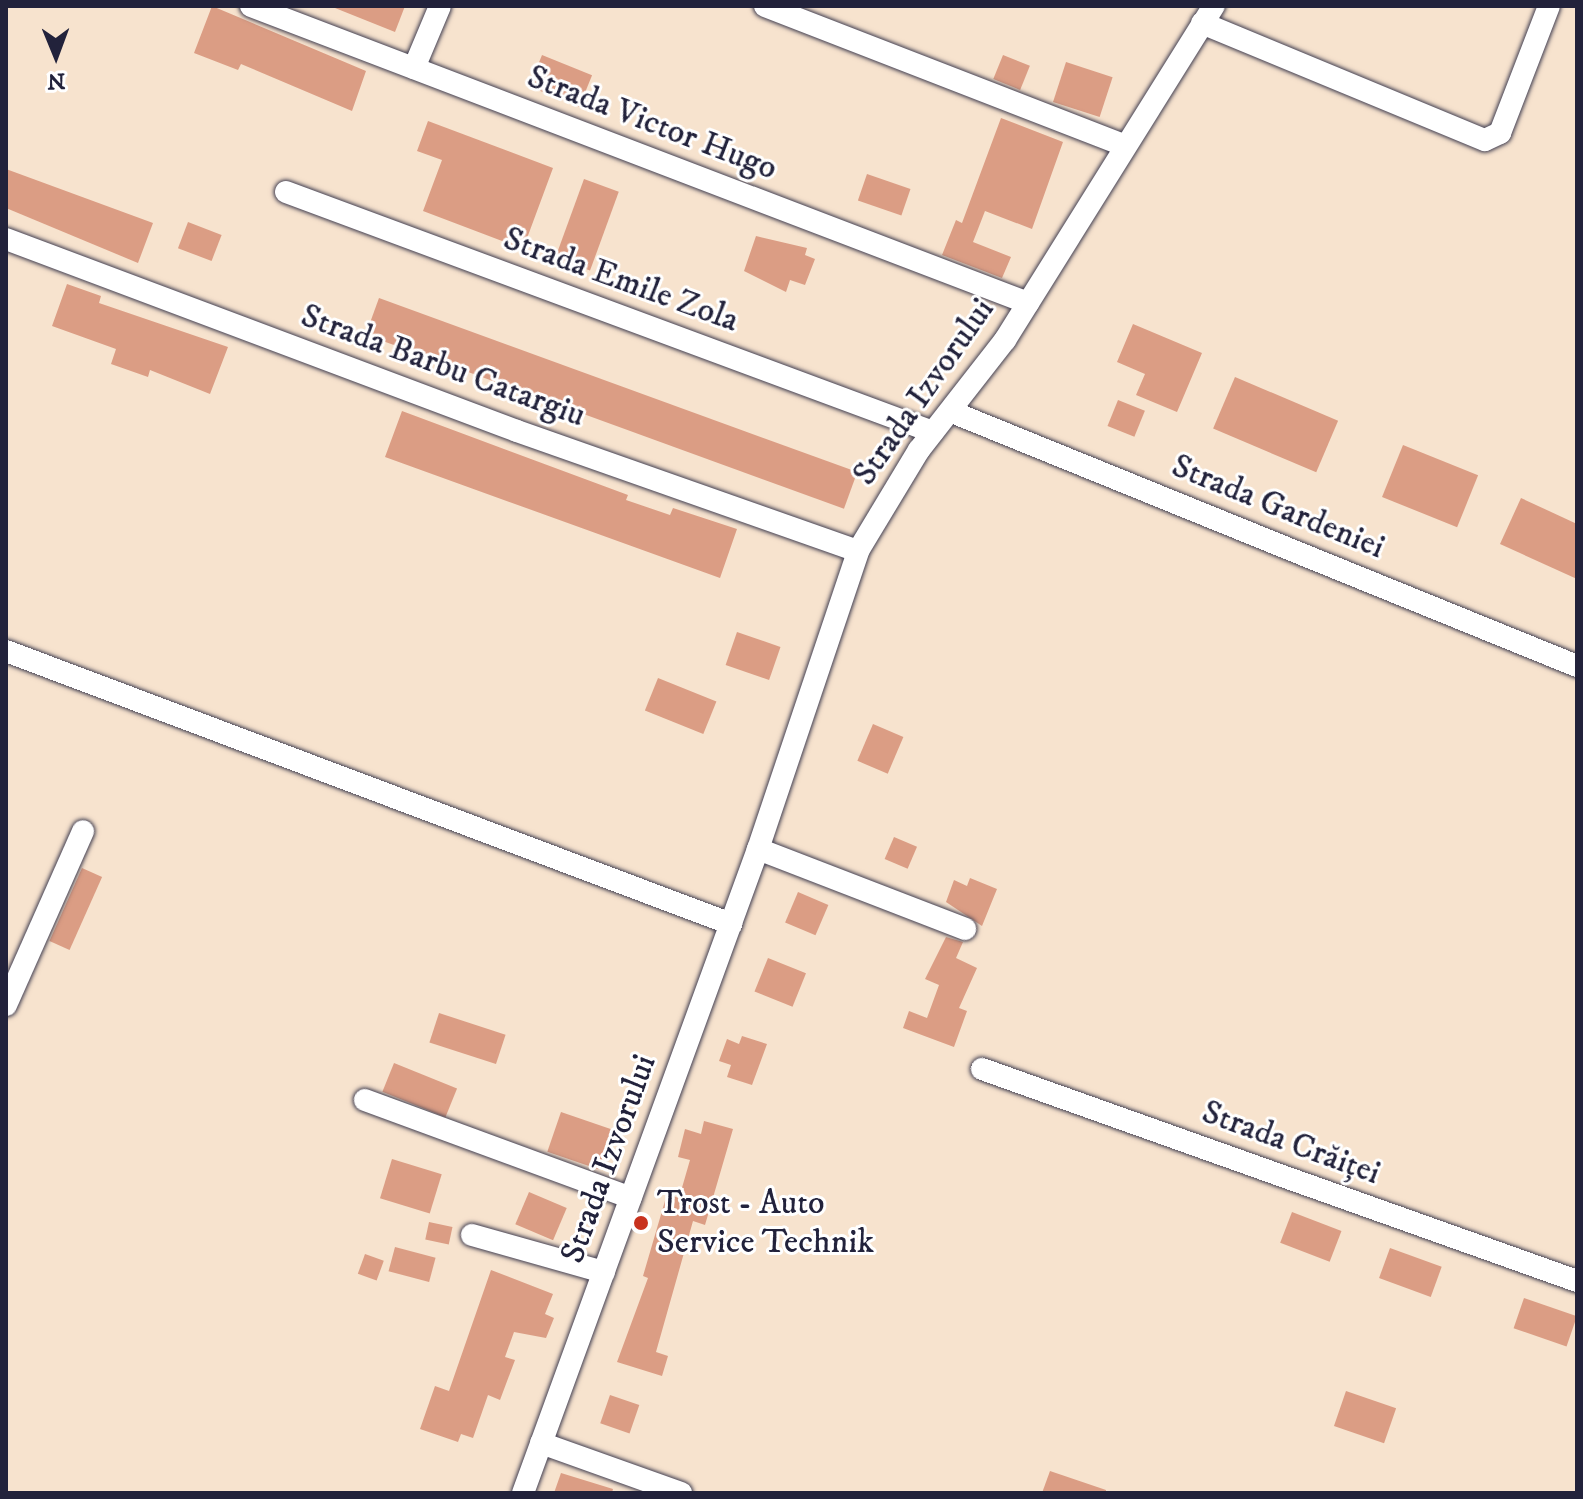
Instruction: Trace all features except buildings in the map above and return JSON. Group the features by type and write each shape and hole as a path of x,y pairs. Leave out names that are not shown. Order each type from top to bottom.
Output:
{"street":[{"name":"Strada Victor Hugo","path":"251,6 1028,303"},
{"path":"414,68 440,6"},
{"path":"765,6 1124,145"},
{"path":"1208,15 1485,140 1500,133 1549,6"},
{"name":"Strada Izvorului","path":"523,1493 758,849 858,551 933,432 952,412 1028,303 1208,15"},
{"name":"Strada Emile Zola","path":"286,192 933,432"},
{"name":"Strada Barbu Catargiu","path":"6,239 517,431 858,551"},
{"name":"Strada Gardeniei","path":"952,412 1577,666"},
{"path":"6,651 731,924"},
{"path":"6,1005 83,831"},
{"path":"758,849 965,929"},
{"name":"Strada Crăiței","path":"982,1069 1577,1281"},
{"path":"365,1100 631,1198"},
{"path":"472,1235 604,1272"},
{"path":"541,1443 681,1493"}],"place":[{"name":"Trost - Auto Service Technik","path":"641,1223"}]}
